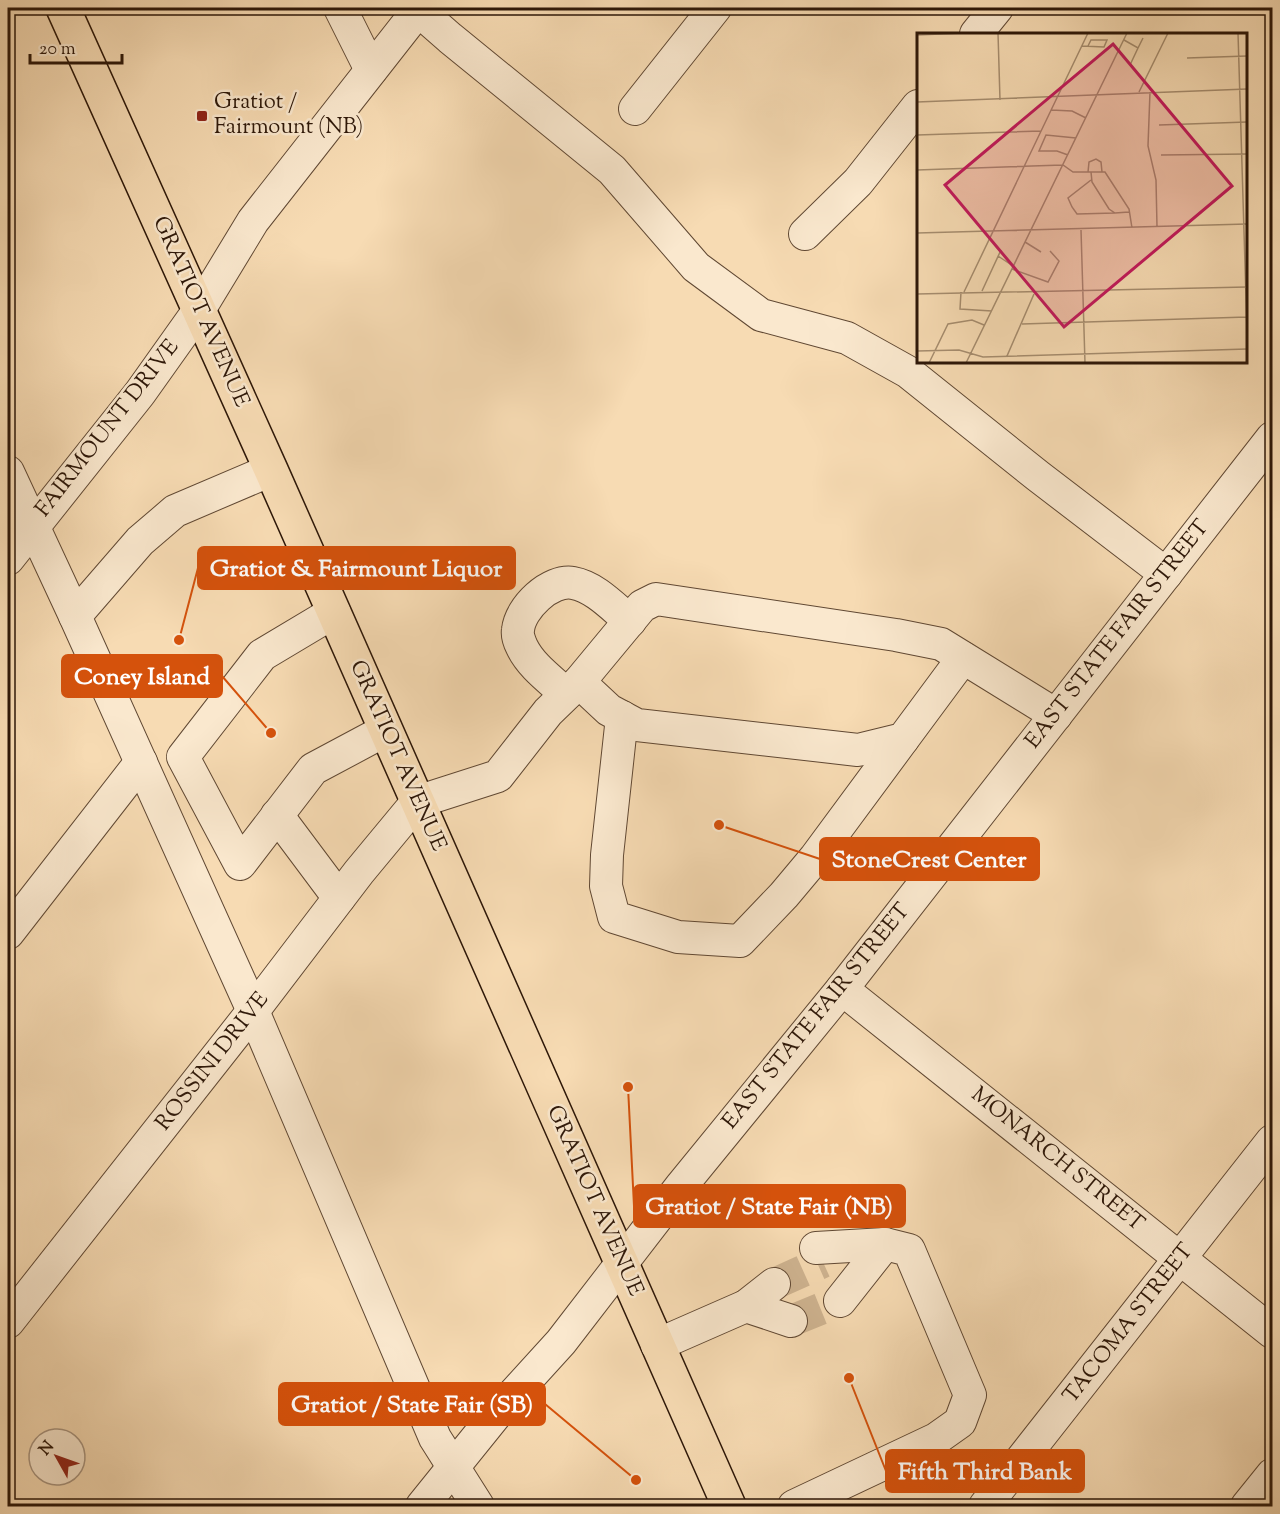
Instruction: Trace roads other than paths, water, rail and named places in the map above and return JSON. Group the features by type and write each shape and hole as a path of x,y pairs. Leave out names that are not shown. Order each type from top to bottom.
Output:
{"main road":[{"name":"GRATIOT AVENUE","path":"63,8 271,470 729,1506"}],"street":[{"path":"340,8 371,70"},
{"path":"635,109 715,8"},
{"path":"977,33 997,8"},
{"name":"FAIRMOUNT DRIVE","path":"8,560 140,393 199,310 253,221 419,9"},
{"path":"419,9 450,38 612,170 696,267 761,315 847,338 908,372 1166,574"},
{"path":"805,234 858,182 917,107"},
{"name":"EAST STATE FAIR STREET","path":"422,1506 501,1408 561,1342 621,1263 842,988 1272,438"},
{"path":"75,616 140,541 175,510 271,470"},
{"path":"8,472 253,1011 431,1429 478,1506"},
{"path":"630,621 591,591 569,582 550,587 534,599 520,620 517,632 522,647 532,662 637,725 858,750 903,739"},
{"path":"417,802 498,776 548,712 572,688 642,606 656,599 896,635 941,644 1056,715"},
{"path":"334,612 262,655 183,757 240,864 313,769 386,730"},
{"path":"622,717 607,855 606,886 614,917 678,937 740,941 784,895 814,858 963,658"},
{"path":"8,933 141,762"},
{"name":"ROSSINI DRIVE","path":"8,1322 339,898 417,802"},
{"path":"277,815 339,898"},
{"name":"MONARCH STREET","path":"842,988 1272,1332"},
{"name":"TACOMA STREET","path":"985,1506 1272,1141"},
{"path":"794,1506 936,1439 960,1422 970,1395 909,1250 885,1244 828,1275 885,1244"},
{"path":"657,1345 747,1306 780,1297 747,1306"},
{"path":"1248,1506 1272,1475"}],"tunnel":[{"path":"774,1284 823,1262"},
{"path":"791,1321 840,1301"}],"place":[{"name":"Gratiot / Fairmount (NB)","path":"202,116"},
{"name":"Gratiot & Fairmount Liquor","path":"179,640"},
{"name":"Coney Island","path":"271,733"},
{"name":"StoneCrest Center","path":"719,825"},
{"name":"Gratiot / State Fair (NB)","path":"628,1087"},
{"name":"Fifth Third Bank","path":"849,1378"},
{"name":"Gratiot / State Fair (SB)","path":"636,1480"}]}
